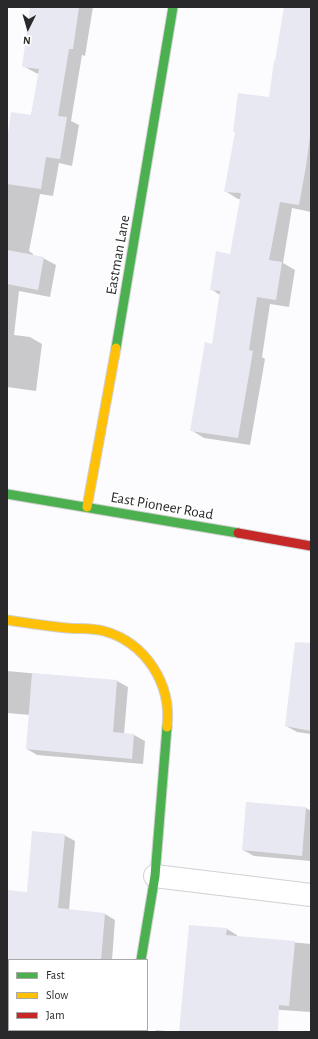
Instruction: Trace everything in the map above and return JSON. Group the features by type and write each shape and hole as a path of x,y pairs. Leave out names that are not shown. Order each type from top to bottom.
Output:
{"street":[{"name":"Eastman Lane","path":"87,507 112,379 173,7"},
{"name":"East Pioneer Road","path":"7,494 311,546"},
{"path":"7,620 106,632 131,644 145,656 156,671 165,692 168,715 155,876 141,959"},
{"path":"155,876 311,895"},
{"path":"44,1031 54,1032"}],"building":[{"path":"30,7 79,7 73,49 69,49 58,116 67,117 60,159 46,157 41,189 7,184 7,141 11,112 31,115 39,69 22,67"},
{"path":"284,7 311,7 311,128 299,205 280,202 269,260 282,262 276,300 257,297 249,350 253,351 238,438 190,431 205,342 212,344 220,291 210,290 216,251 230,254 241,193 224,192 235,132 233,132 238,93 269,97"},
{"path":"7,250 44,257 38,290 7,284"},
{"path":"295,642 311,643 311,731 285,726"},
{"path":"32,673 117,680 113,732 134,734 132,759 26,749"},
{"path":"246,802 306,807 302,856 242,850"},
{"path":"32,831 65,834 58,908 105,913 101,959 7,960 7,890 27,892"},
{"path":"189,925 227,928 226,935 295,941 289,1006 279,1005 278,1032 179,1032"}],"traffic: fast":[{"path":"116,348 173,7"},
{"path":"7,494 238,533"},
{"path":"141,959 155,876 167,727"}],"traffic: slow":[{"path":"87,507 116,348"},
{"path":"7,620 60,627 99,630 119,637 132,645 144,655 153,667 160,681 165,696 167,727"}],"traffic: jam":[{"path":"238,533 311,546"}]}
